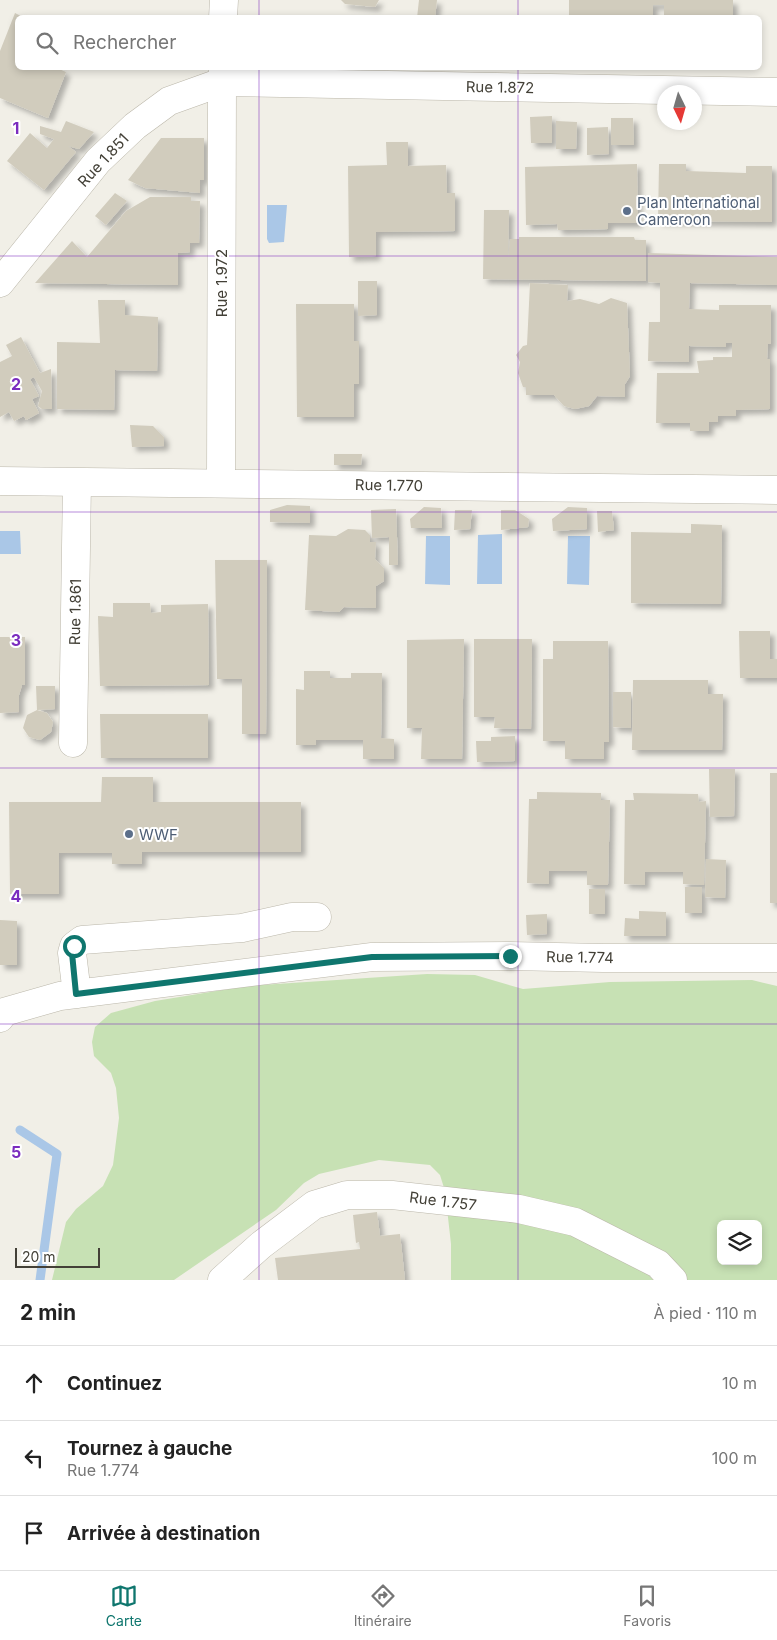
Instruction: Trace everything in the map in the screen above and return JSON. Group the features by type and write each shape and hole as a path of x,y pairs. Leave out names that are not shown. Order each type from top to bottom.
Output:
{"street":[{"path":"224,0 224,15"},
{"name":"Rue 1.872","path":"222,75 777,92"},
{"name":"Rue 1.851","path":"0,283 98,162 135,126 169,100 222,75"},
{"name":"Rue 1.972","path":"221,483 222,75"},
{"name":"Rue 1.770","path":"0,482 777,490"},
{"name":"Rue 1.861","path":"73,743 77,482"},
{"path":"76,994 72,953 74,946 82,940 242,928 292,917 317,917"},
{"name":"Rue 1.774","path":"0,1018 4,1012 60,996 372,957 777,958"},
{"name":"Rue 1.757","path":"222,1280 262,1245 314,1205 347,1195 392,1195 519,1210 575,1222 658,1264 673,1280"}],"green space":[{"path":"427,974 475,975 523,989 610,982 752,980 777,986 777,1280 451,1280 451,1244 445,1191 440,1175 430,1165 379,1160 319,1174 304,1183 276,1210 174,1280 52,1280 66,1222 76,1209 103,1186 113,1165 119,1118 116,1088 111,1073 94,1056 92,1042 95,1027 111,1013 155,1001 247,986"}],"water":[{"path":"267,205 287,205 284,242 269,243 267,239"},
{"path":"0,531 20,531 21,554 0,554"},
{"path":"502,534 502,584 477,584 478,535"},
{"path":"426,536 450,536 450,585 425,584"},
{"path":"568,536 590,536 589,585 567,584"}],"building":[{"path":"341,0 379,0 375,7 345,4"},
{"path":"419,0 437,0 435,15 417,15"},
{"path":"569,0 733,0 733,15 664,15 664,5 653,5 653,15 569,15"},
{"path":"15,13 19,15 15,15 15,70 61,70 66,72 48,118 0,98 0,51"},
{"path":"552,116 552,143 531,143 530,117"},
{"path":"611,118 633,118 634,145 611,145"},
{"path":"66,121 94,132 79,149 68,146 76,152 44,190 7,161 30,133 47,148 54,139 40,134 40,126 61,132"},
{"path":"556,121 577,122 576,149 556,149"},
{"path":"608,127 609,154 587,155 587,128"},
{"path":"161,138 204,138 204,180 200,180 200,193 145,188 128,180"},
{"path":"386,142 408,142 408,166 446,165 447,193 455,193 455,231 376,232 376,256 349,257 348,166 387,165"},
{"path":"637,164 638,223 608,223 608,229 558,230 557,224 526,225 525,167"},
{"path":"659,164 686,164 686,171 746,173 746,166 772,166 772,222 658,221"},
{"path":"115,193 127,201 106,225 95,216"},
{"path":"150,197 191,197 191,201 200,201 199,243 190,243 190,252 178,253 178,285 35,283 72,241 87,257 126,211"},
{"path":"484,210 509,210 508,261 510,239 519,239 519,237 634,237 635,240 646,240 646,281 483,279"},
{"path":"648,253 777,257 777,285 690,283 689,309 719,310 719,305 771,305 771,344 768,344 767,359 770,359 770,409 736,410 736,416 718,416 718,422 709,422 709,431 690,431 690,423 656,423 657,373 699,373 697,361 713,360 713,357 732,357 732,343 726,343 726,347 689,346 689,362 648,361 649,322 660,322 660,283 648,282"},
{"path":"358,281 377,281 377,315 358,316"},
{"path":"530,283 568,285 567,301 580,299 599,304 611,298 627,303 630,376 625,384 625,397 597,396 589,406 575,409 564,406 554,395 526,395 526,387 523,387 518,373 520,362 516,355 523,346 527,345"},
{"path":"98,300 125,300 125,315 158,317 157,371 115,370 114,410 57,409 57,342 100,343"},
{"path":"296,304 354,304 354,341 359,341 359,384 354,384 354,417 297,417"},
{"path":"21,337 40,373 51,369 52,409 42,409 38,406 42,391 34,377 30,379 39,396 32,399 39,413 26,420 24,416 14,421 9,412 0,417 0,362 12,356 6,345"},
{"path":"130,425 153,426 164,437 164,446 132,447"},
{"path":"334,454 362,454 361,465 334,465"},
{"path":"287,505 310,506 310,523 270,522 270,510"},
{"path":"424,507 441,508 442,528 411,528 410,519"},
{"path":"568,507 587,508 587,529 553,531 552,519"},
{"path":"396,509 398,565 389,565 389,537 372,538 371,510"},
{"path":"455,510 472,510 470,529 454,530"},
{"path":"501,510 515,510 529,519 528,527 501,530"},
{"path":"597,511 612,511 614,530 598,532"},
{"path":"691,524 722,525 721,604 631,603 631,532 691,533"},
{"path":"348,529 365,530 370,535 370,542 376,542 375,559 384,568 384,581 376,586 376,608 344,607 339,612 305,610 309,535 336,536"},
{"path":"215,560 267,560 266,734 242,734 242,679 217,679"},
{"path":"113,603 150,603 151,613 161,612 161,605 208,604 209,685 100,686 98,616 113,617"},
{"path":"739,631 770,631 770,659 777,659 777,678 740,678"},
{"path":"0,637 25,637 25,685 22,685 19,695 19,712 0,713"},
{"path":"464,639 462,759 421,759 422,728 407,728 407,640"},
{"path":"474,639 532,639 531,729 494,728 495,717 474,717"},
{"path":"553,641 608,641 609,742 604,742 604,759 565,759 565,741 543,741 543,659 553,659"},
{"path":"304,671 330,671 330,678 351,678 351,673 382,673 381,738 394,739 394,759 363,759 363,740 316,740 316,745 296,745 296,689 304,690"},
{"path":"633,680 708,680 708,694 723,694 722,750 632,750"},
{"path":"36,686 55,686 55,709 37,710"},
{"path":"613,692 631,692 631,728 613,727"},
{"path":"37,710 47,713 53,722 51,732 40,740 29,737 23,728 27,715"},
{"path":"100,714 208,714 208,758 101,758"},
{"path":"515,736 515,761 477,762 476,741 491,741 491,737"},
{"path":"709,769 735,769 734,816 710,817"},
{"path":"770,773 777,773 777,903 770,903"},
{"path":"102,777 153,777 153,802 301,802 301,852 142,852 142,864 112,864 112,853 59,853 59,894 10,894 9,802 101,802"},
{"path":"537,792 601,793 601,800 610,800 608,885 587,885 587,871 549,871 549,884 527,883 529,799 537,799"},
{"path":"633,793 698,794 699,802 706,801 704,885 683,884 683,872 645,872 645,885 624,884 625,800 634,800"},
{"path":"706,859 726,860 725,898 705,897"},
{"path":"685,887 702,887 702,913 685,913"},
{"path":"589,889 605,889 605,914 589,914"},
{"path":"639,911 666,912 666,936 624,936 625,918 639,919"},
{"path":"547,914 547,934 527,935 526,915"},
{"path":"0,920 17,921 17,965 0,965"},
{"path":"377,1212 380,1236 400,1234 405,1280 278,1280 275,1258 360,1249 359,1242 356,1243 353,1215"}],"waterway":[{"path":"20,1130 57,1154 40,1280"}],"place":[{"name":"Plan International Cameroon","path":"627,211"},
{"name":"WWF","path":"129,834"}],"route":[{"path":"74,946 72,953 76,994 372,957 510,956"}]}
